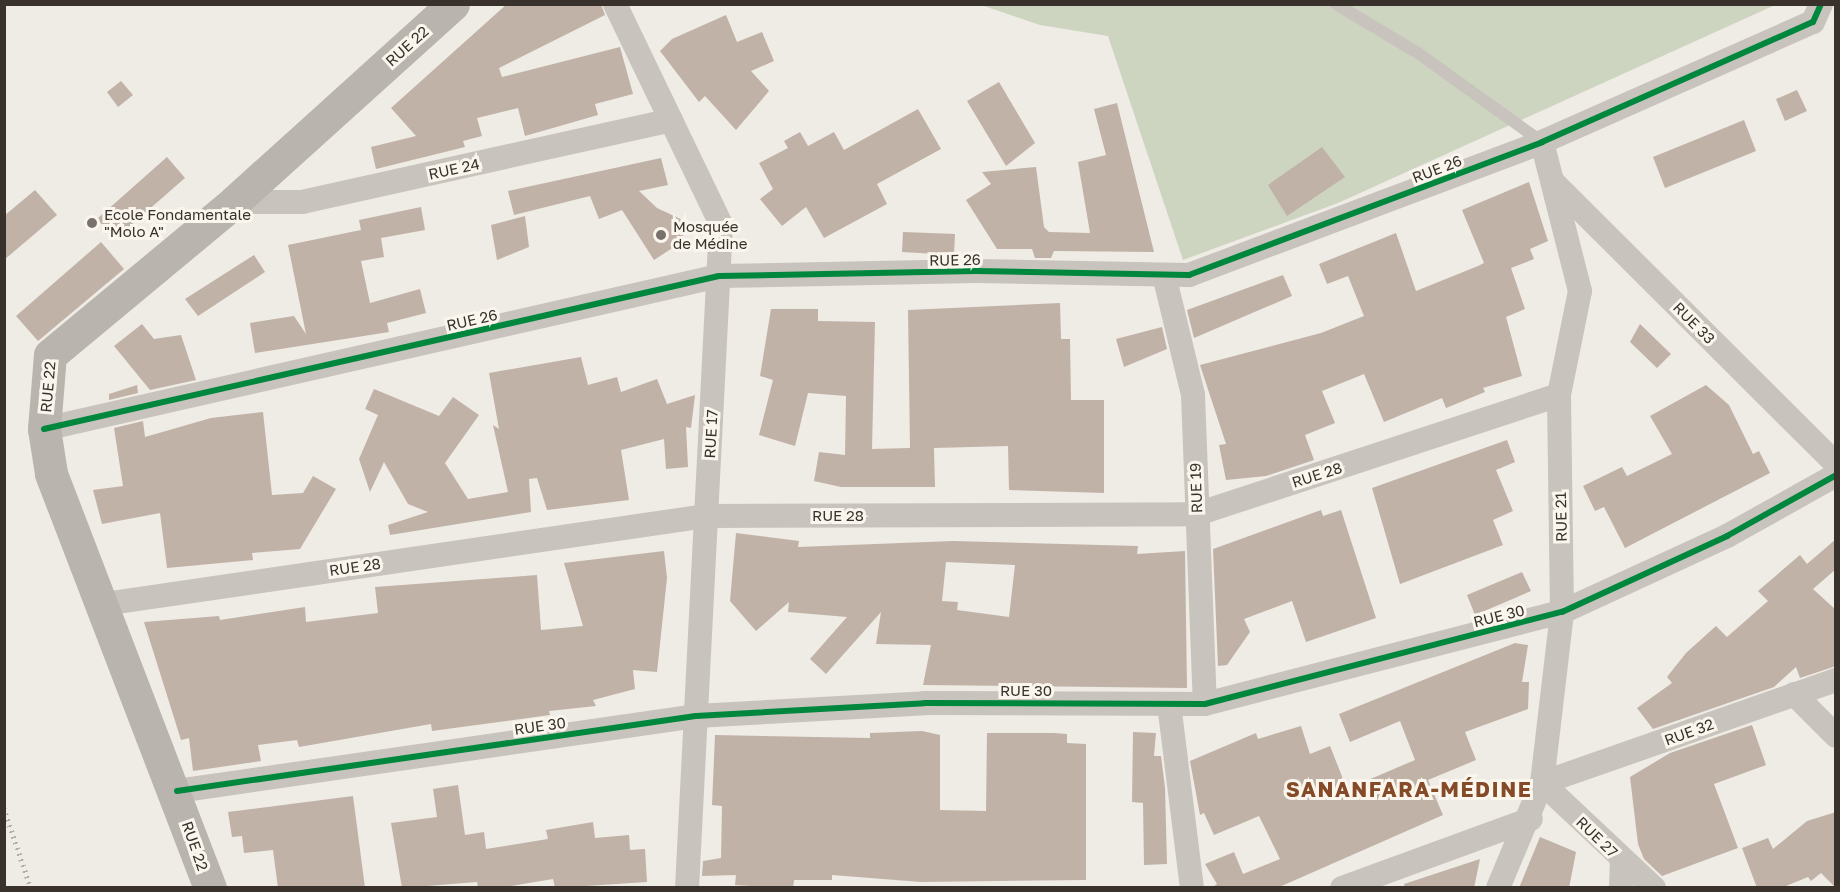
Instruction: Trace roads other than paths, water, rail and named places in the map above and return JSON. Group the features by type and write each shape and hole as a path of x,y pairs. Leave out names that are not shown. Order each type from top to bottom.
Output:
{"street":[{"name":"RUE 22","path":"210,888 177,791 51,473 45,429 50,355 234,202 453,4"},
{"name":"RUE 17","path":"615,4 721,224 687,888"},
{"name":"RUE 26","path":"45,429 719,276 976,271 1189,275 1542,142 1813,22 1821,4"},
{"name":"RUE 24","path":"234,202 302,202 671,120"},
{"name":"RUE 21","path":"1498,888 1531,819 1542,783 1562,612 1559,395 1580,291 1542,142"},
{"name":"RUE 33","path":"1552,182 1836,464"},
{"name":"RUE 19","path":"1164,275 1193,395 1205,704"},
{"name":"RUE 28","path":"104,604 706,516 1197,514 1559,395"},
{"name":"RUE 30","path":"177,791 696,716 925,703 1205,704 1562,612 1727,536 1836,475"},
{"name":"RUE 32","path":"1542,783 1836,680"},
{"path":"1794,694 1836,736"},
{"path":"1169,704 1192,888"},
{"name":"RUE 27","path":"1542,783 1622,861 1654,888"},
{"path":"1342,888 1531,819"},
{"path":"1621,888 1622,861"}],"lane":[{"path":"1336,4 1418,53 1542,142"}],"railway":[{"path":"4,808 31,888"}],"place":[{"name":"Ecole Fondamentale \"Molo A\"","path":"92,223"},
{"name":"Mosquée de Médine","path":"661,235"}],"district":[{"name":"SANANFARA-MÉDINE","path":"1409,789"}]}
